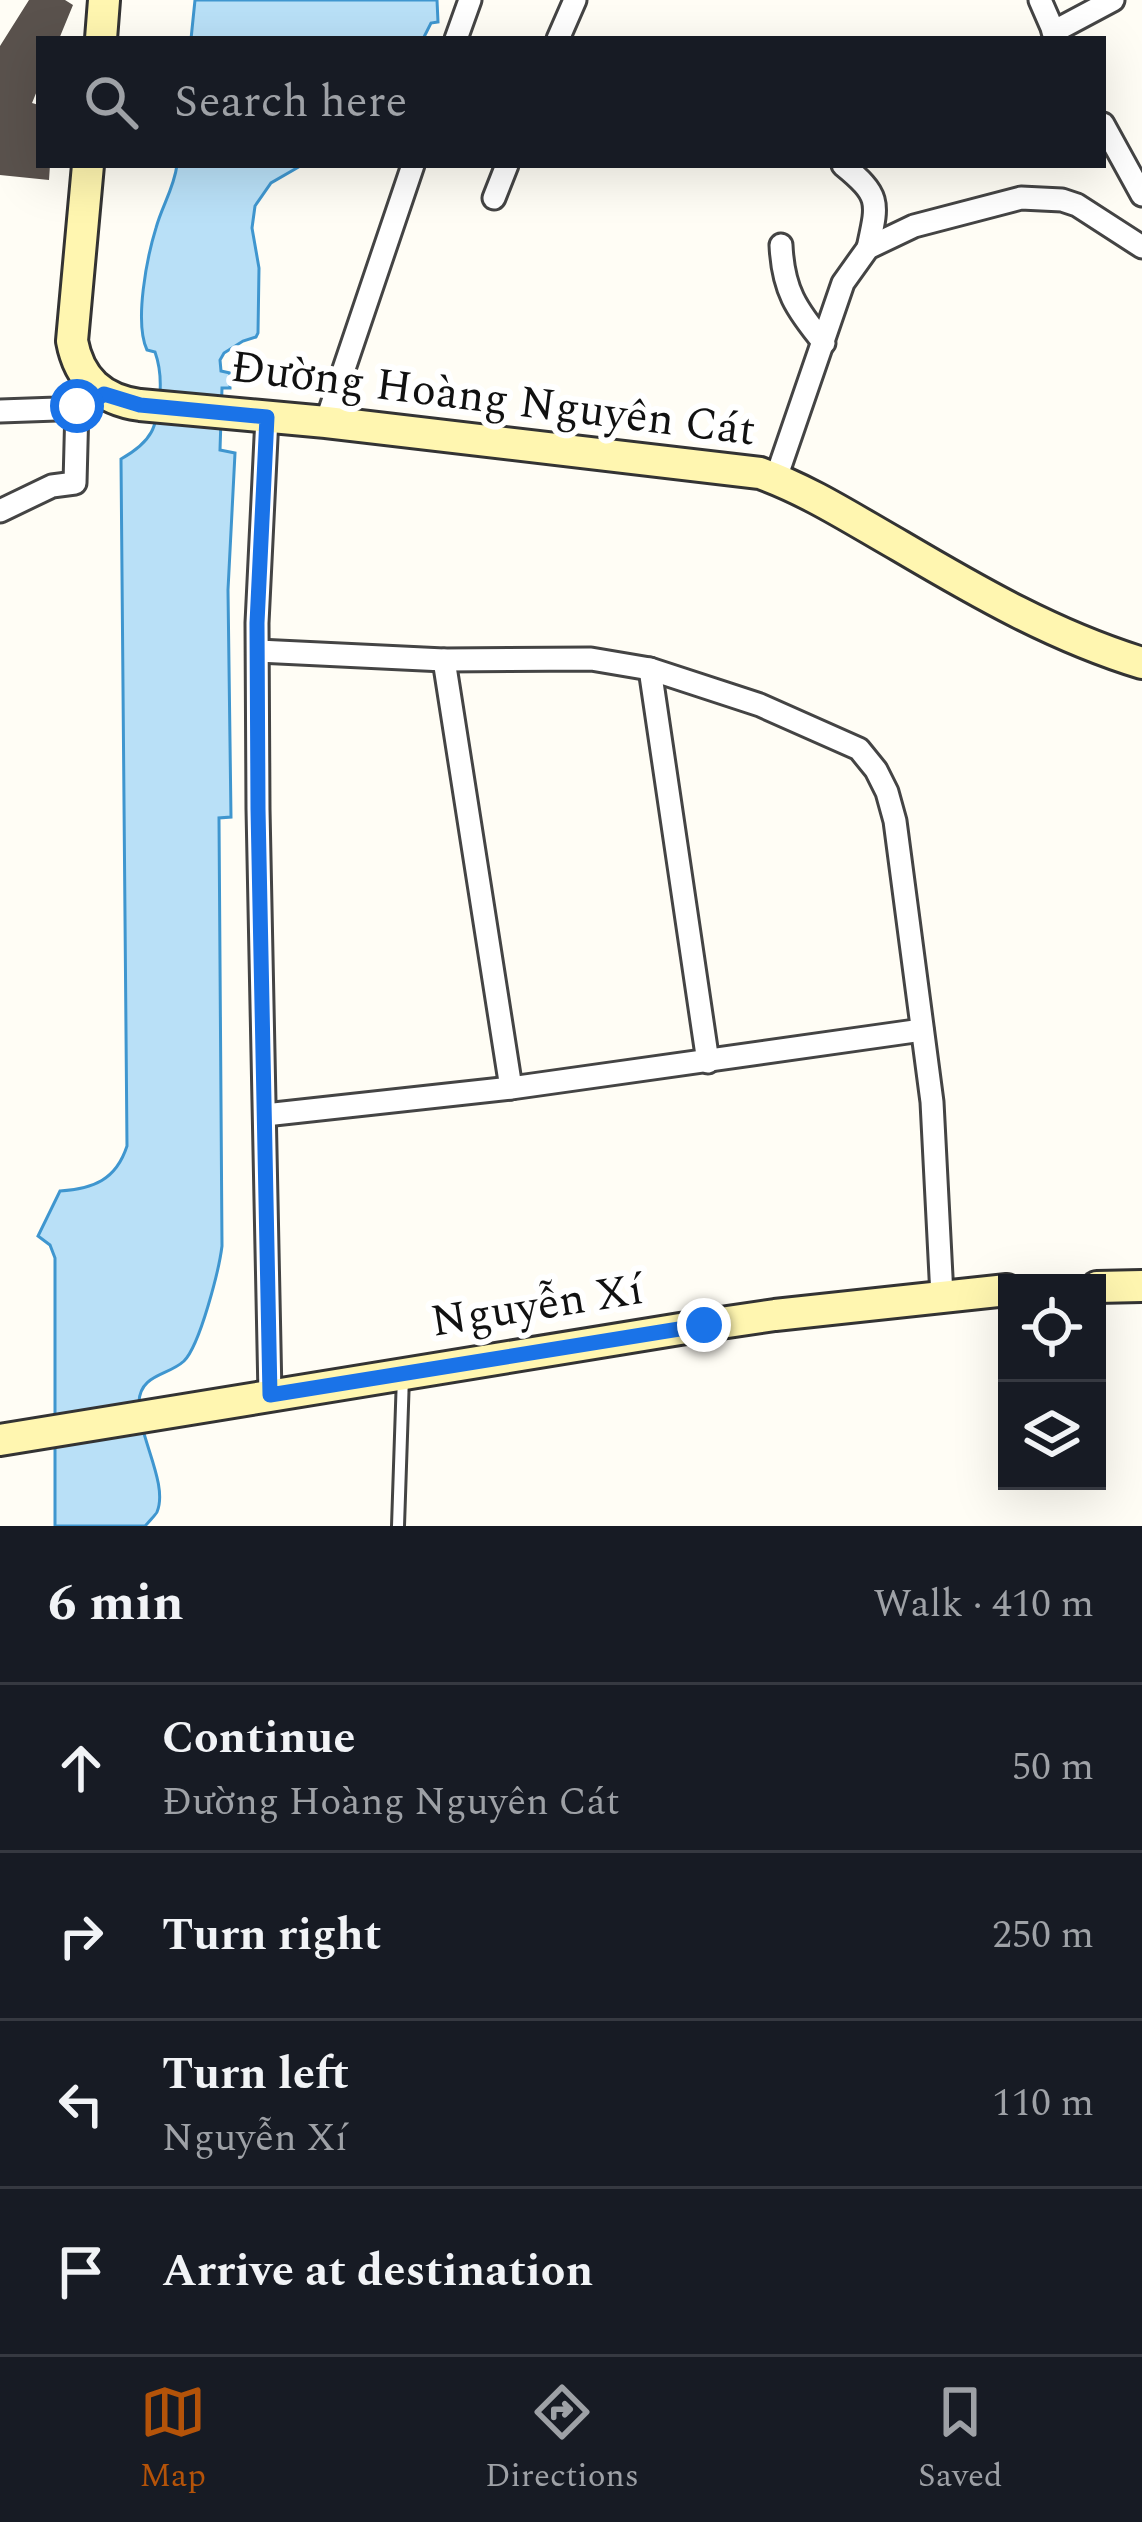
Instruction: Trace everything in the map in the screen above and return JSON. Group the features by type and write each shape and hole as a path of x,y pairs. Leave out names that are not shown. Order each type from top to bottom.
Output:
{"main road":[{"path":"100,36 104,0"},
{"path":"88,168 72,341 90,400"},
{"name":"Đường Hoàng Nguyên Cát","path":"90,400 326,422 743,470 776,478 1003,606 1072,639 1142,663"},
{"path":"1106,1287 1142,1286"},
{"name":"Nguyễn Xí","path":"0,1440 775,1315 998,1291"}],"street":[{"path":"457,36 470,0"},
{"path":"559,36 575,0"},
{"path":"1020,0 1054,32"},
{"path":"1040,0 1054,32"},
{"path":"1054,32 1113,0"},
{"path":"1106,129 1142,195"},
{"path":"326,422 412,168"},
{"path":"494,198 506,168"},
{"path":"847,168 874,197 868,248"},
{"path":"776,478 843,283 868,248 914,226 1021,198 1077,205 1142,247"},
{"path":"781,245 785,285 824,343"},
{"path":"0,411 90,400 75,483 52,486 0,511"},
{"path":"257,416 258,809 270,1395"},
{"path":"258,651 444,660 591,659 650,669 760,705 859,749 876,770 895,820 935,1139 942,1296"},
{"path":"444,660 511,1088"},
{"path":"650,669 708,1062"},
{"path":"265,1115 511,1088 922,1030"}],"lane":[{"path":"398,1526 403,1372"}],"water":[{"path":"195,0 437,0 438,22 431,23 424,36 191,36"},
{"path":"176,168 297,168 271,183 255,206 258,333 220,360 221,371 230,373 230,388 222,388 220,450 235,453 228,590 231,817 219,818 222,1246 208,1306 190,1352 178,1366 149,1381 141,1393 140,1415 159,1488 157,1513 145,1526 55,1526 55,1258 50,1245 38,1236 60,1191 83,1188 110,1175 127,1146 121,459 147,439 157,415 160,372 155,352 147,350 143,338 142,307 152,240"}],"building":[{"path":"29,0 65,0 73,5 60,36 36,36 32,103 36,104 36,168 50,168 49,180 0,175 0,46"}],"route":[{"path":"77,406 104,394 140,405 267,417 257,623 270,1395 704,1325"}]}
